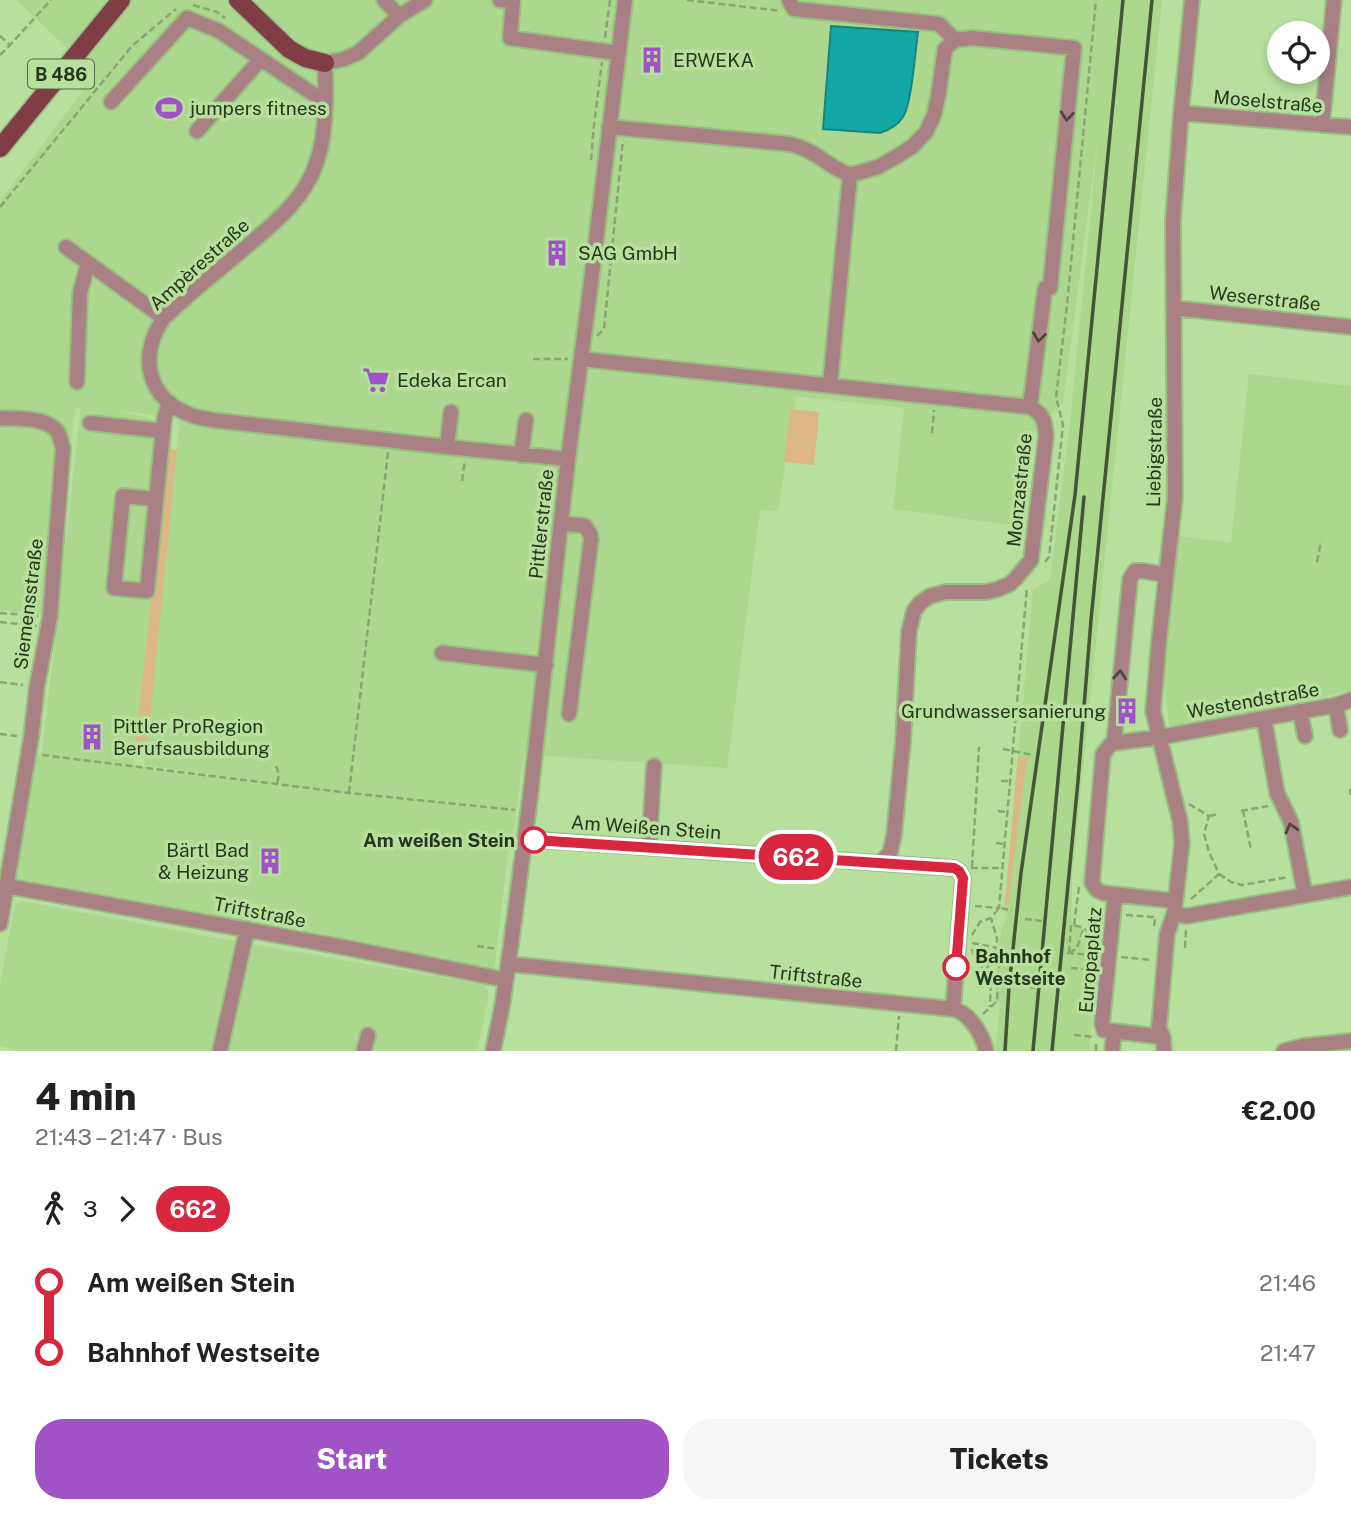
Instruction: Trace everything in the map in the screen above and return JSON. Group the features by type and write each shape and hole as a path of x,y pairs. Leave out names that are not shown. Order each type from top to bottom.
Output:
{"main road":[{"name":"B 486","path":"0,148 121,0"},
{"path":"238,0 289,49 306,58 326,63"}],"street":[{"path":"384,0 412,6"},
{"path":"500,0 513,1 510,38 611,52"},
{"name":"Pittlerstraße","path":"493,1051 506,980 529,811 568,459 587,359 617,128 611,52 625,0"},
{"name":"Liebigstraße","path":"1174,907 1182,835 1153,711 1158,641 1175,497 1173,221 1192,0"},
{"path":"1322,125 1334,0"},
{"path":"791,4 939,24 954,40"},
{"path":"326,63 344,60 358,53 412,6"},
{"path":"111,102 187,18 219,31 325,102"},
{"path":"617,128 790,144 813,152 850,175 878,167 896,158 926,132 934,115 945,49 954,40 972,38 1074,48 1050,288 1045,288 1030,407"},
{"path":"197,131 261,59"},
{"name":"Ampèrestraße","path":"326,63 321,145 311,176 297,198 273,224 164,318 156,329 149,351 149,374 155,386 176,409 212,420 568,459"},
{"name":"Moselstraße","path":"1181,113 1351,128"},
{"path":"830,385 850,175"},
{"path":"66,247 164,318"},
{"path":"77,382 80,293 88,263"},
{"name":"Weserstraße","path":"1174,308 1351,327"},
{"name":"Monzastraße","path":"587,359 1030,407 1045,420 1046,438 1031,560 1010,584 986,592 946,592 930,596 914,611 909,631 903,742 894,835 890,853 881,862"},
{"path":"156,499 123,495 114,588 147,591 164,420 169,402"},
{"path":"447,447 451,412"},
{"name":"Siemensstraße","path":"0,418 40,421 51,426 58,432 63,448 49,622 1,917"},
{"path":"521,455 526,420"},
{"path":"90,423 163,431"},
{"path":"561,523 585,526 591,540 569,714"},
{"path":"1115,895 1097,890 1092,883 1103,754 1114,743 1130,579 1135,571 1166,575"},
{"path":"442,653 546,665"},
{"name":"Westendstraße","path":"1114,743 1161,737 1351,700"},
{"path":"1336,705 1340,730"},
{"path":"1300,711 1305,736"},
{"path":"1264,718 1277,793 1291,822 1305,895"},
{"path":"649,847 654,766"},
{"name":"Am Weißen Stein","path":"525,839 954,868 963,878 953,1009"},
{"name":"Triftstraße","path":"7,886 247,929 506,980"},
{"path":"1174,907 1187,916 1351,887"},
{"name":"Europaplatz","path":"1163,1044 1104,1030 1104,956 1115,895 1174,907"},
{"path":"1163,1044 1159,1028 1167,934 1174,907"},
{"path":"1163,1044 1168,1029 1175,961 1177,934 1174,907"},
{"path":"220,1051 247,929"},
{"name":"Triftstraße","path":"509,957 953,1009"},
{"path":"953,1009 964,1013 985,1044 986,1051"},
{"path":"1112,1051 1114,1032"},
{"path":"364,1051 368,1035"},
{"path":"1284,1051 1351,1041"}],"path":[{"path":"0,55 51,0"},
{"path":"591,167 594,125 611,52 610,0"},
{"path":"687,0 783,11 791,8 791,4"},
{"path":"1091,50 1096,0"},
{"path":"0,36 10,45"},
{"path":"587,359 597,334 604,330 616,226 617,128"},
{"path":"533,359 568,359 567,369"},
{"path":"932,433 936,396"},
{"path":"349,793 390,441"},
{"path":"462,481 466,449"},
{"path":"1317,562 1321,541"},
{"path":"0,613 49,622"},
{"path":"0,622 49,622"},
{"path":"0,682 37,686"},
{"path":"0,734 31,738"},
{"path":"979,747 971,868 1002,868"},
{"path":"1003,749 1033,755"},
{"path":"28,754 349,793 529,811"},
{"path":"276,766 279,774 277,784"},
{"path":"1001,781 1009,781"},
{"path":"1350,789 1351,795"},
{"path":"1251,850 1242,810 1282,804"},
{"path":"998,811 1007,812"},
{"path":"1209,816 1219,814"},
{"path":"996,843 1004,844"},
{"path":"1219,873 1231,882 1242,885 1301,875"},
{"path":"990,1007 991,976 980,968 974,958 972,936 976,927 984,919 991,918 999,908 1012,910"},
{"path":"1124,915 1155,917 1154,928"},
{"path":"972,1024 998,1002 1000,948 991,918"},
{"path":"1025,919 1033,922 1042,920"},
{"path":"1068,953 1071,925 1084,928 1092,934 1104,956 1098,970 1071,968"},
{"path":"1068,953 1077,948 1084,928"},
{"path":"971,943 1000,948"},
{"path":"477,946 509,957"},
{"path":"985,971 1000,948"},
{"path":"1068,953 1165,960"},
{"path":"1022,955 1032,958 1039,956"},
{"path":"999,963 1007,963"},
{"path":"1028,982 1028,987"},
{"path":"1019,986 1036,988"},
{"path":"896,1051 900,1003"},
{"path":"1096,1051 1097,1037"}],"shaded area":[{"path":"17,0 1162,0 1072,877 1072,924 1096,941 1091,1051 996,1051 1000,1002 995,1001 997,953 1007,914 1004,913 1033,590 1050,580 1069,432 1100,121 1063,403 1033,433 1025,527 893,509 904,408 796,396 778,511 760,510 727,768 524,753 492,978 6,886 28,753 42,754 81,406 75,409 50,617 0,610 0,201 95,75","holes":["112,409 180,419 144,765 270,783 133,766 149,630 168,423"]},
{"path":"1249,374 1351,386 1351,691 1170,729 1164,683 1179,536 1231,543"},
{"path":"790,409 819,412 814,465 784,462"},
{"path":"168,448 177,450 146,758 134,756"},
{"path":"1018,757 1027,758 1008,905 1005,904"},
{"path":"22,901 485,985 489,995 477,1051 22,1051 0,1046 0,985 15,904"}],"water":[{"path":"831,26 918,32 906,110 901,120 890,129 880,133 823,129"}],"railway":[{"path":"1005,1051 1021,873 1075,495 1123,0"},
{"path":"1052,1051 1152,0"},
{"path":"1033,1051 1084,497"}],"bus line":[{"name":"662","path":"534,840 954,868 963,878 956,967"}],"place":[{"name":"ERWEKA","path":"652,60"},
{"name":"jumpers fitness","path":"169,108"},
{"name":"SAG GmbH","path":"557,253"},
{"name":"Edeka Ercan","path":"376,380"},
{"name":"Grundwassersanierung","path":"1127,711"},
{"name":"Pittler ProRegion Berufsausbildung","path":"92,737"},
{"name":"Am weißen Stein","path":"534,840"},
{"name":"Bärtl Bad & Heizung","path":"270,861"},
{"name":"Bahnhof Westseite","path":"956,967"}]}
